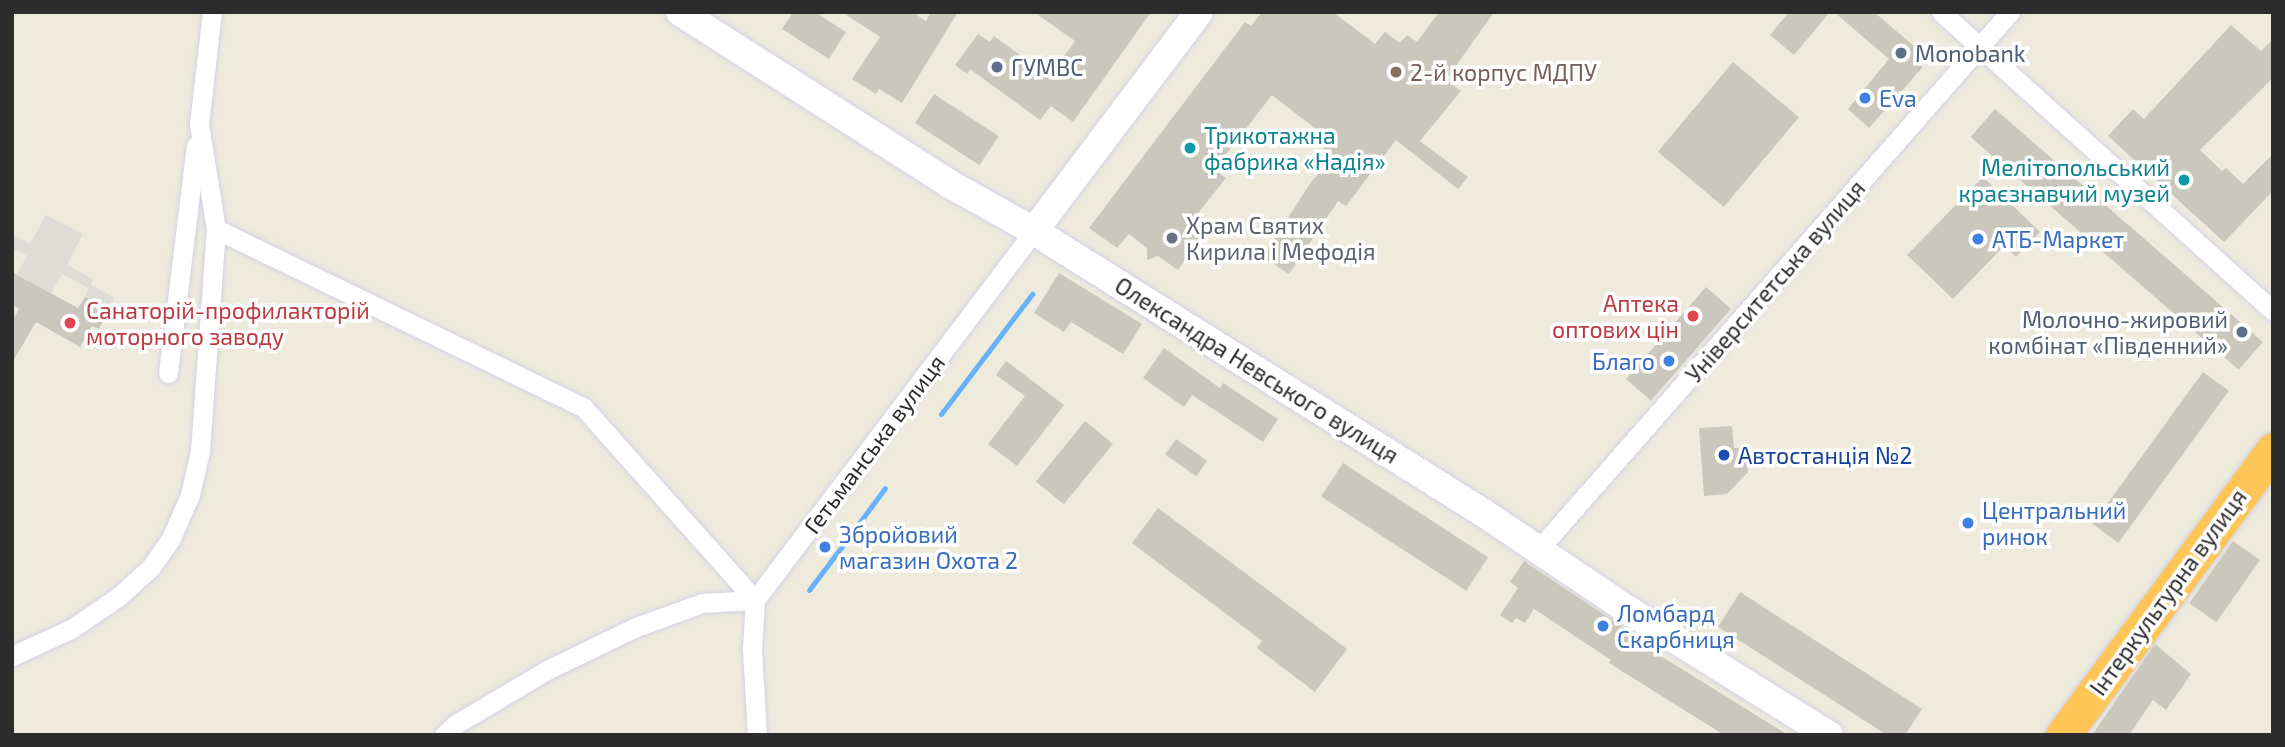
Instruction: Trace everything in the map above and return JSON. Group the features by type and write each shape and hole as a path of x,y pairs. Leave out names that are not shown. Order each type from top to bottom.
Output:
{"highway":[{"name":"Інтеркультурна вулиця","path":"2063,735 2273,450"}],"main road":[{"name":"Олександра Невського вулиця","path":"680,12 948,183 1034,231 1829,735"},
{"name":"Гетьманська вулиця","path":"1034,231 1199,12"}],"street":[{"path":"168,373 212,12"},
{"path":"1941,12 2273,311"},
{"name":"Університетська вулиця","path":"1538,550 2010,12"},
{"path":"12,656 71,629 118,597 151,567 172,538 190,495 200,451 216,229 199,124"},
{"path":"216,229 583,407 755,600 752,649 757,735"},
{"name":"Гетьманська вулиця","path":"755,600 1034,231"},
{"path":"444,735 456,724 547,670 636,627 702,603 755,600"}],"shaded area":[{"path":"46,215 83,234 67,265 93,279 91,285 115,298 109,310 85,297 88,288 62,274 51,293 17,274 27,256 12,248 12,234 30,244"}],"building":[{"path":"793,12 815,12 846,32 829,59 782,29"},
{"path":"842,12 912,12 926,21 931,12 958,12 902,103 879,89 876,94 852,79 880,37"},
{"name":"ГУМВС","path":"1034,12 1151,12 1073,122 1051,106 1040,120 970,69 967,74 955,65 978,34 990,42 994,36 1049,76 1075,41"},
{"name":"Трикотажна фабрика «Надія»","path":"1262,12 1333,12 1375,44 1385,32 1400,43 1407,35 1417,42 1439,12 1494,12 1446,80 1461,91 1420,141 1468,177 1458,189 1396,140 1346,206 1338,201 1289,274 1263,257 1311,182 1327,164 1318,156 1330,140 1272,95 1214,170 1226,178 1190,223 1204,234 1178,270 1158,256 1147,260 1147,248 1129,234 1117,248 1089,228 1245,22 1251,26"},
{"path":"1789,12 1830,12 1794,55 1770,35"},
{"path":"1834,12 1874,12 1921,52 1922,68 1869,128 1848,109 1889,59"},
{"path":"2231,25 2261,51 2273,39 2273,78 2200,150 2222,171 2226,168 2243,184 2273,154 2273,191 2224,242 2108,136 2133,109 2144,119"},
{"path":"1733,62 1799,117 1724,207 1658,152"},
{"path":"934,94 999,136 980,165 915,123"},
{"path":"1995,109 2263,342 2239,370 1971,137"},
{"name":"АТБ-Маркет","path":"1983,177 2040,232 2016,257 2004,246 1953,299 1907,255"},
{"name":"Санаторій-профилакторій моторного заводу","path":"12,272 78,308 85,297 109,310 99,329 92,326 80,347 36,322 12,363 12,321 19,309 12,305"},
{"path":"1059,273 1142,324 1123,354 1071,322 1064,332 1034,313"},
{"path":"1706,287 1731,309 1651,401 1626,379"},
{"path":"1164,348 1220,388 1223,383 1278,419 1263,442 1192,395 1184,407 1143,378"},
{"path":"1006,361 1064,405 1017,466 988,444 1025,396 996,375"},
{"path":"2203,372 2229,391 2118,543 2092,524"},
{"path":"1085,421 1113,444 1064,504 1036,482"},
{"name":"Автостанція №2","path":"1732,426 1734,448 1746,448 1748,472 1727,494 1704,496 1699,428"},
{"path":"1176,439 1207,461 1196,476 1165,455"},
{"path":"1343,463 1488,557 1466,591 1321,497"},
{"path":"1158,508 1347,649 1315,692 1257,648 1262,641 1132,543"},
{"path":"2233,541 2260,560 2216,622 2189,603"},
{"path":"1524,561 1629,631 1627,635 1788,735 1724,735 1609,663 1611,660 1534,609 1525,623 1516,618 1512,623 1500,615 1518,588 1510,582"},
{"path":"1740,592 1922,709 1905,735 1887,735 1718,627"},
{"path":"2155,644 2191,674 2166,710 2153,700 2129,735 2092,735"}],"waterway":[{"path":"941,414 1032,294"},
{"path":"854,530 885,488"},
{"path":"809,590 843,545"}],"place":[{"name":"Monobank","path":"1901,53"},
{"name":"ГУМВС","path":"997,67"},
{"name":"2-й корпус МДПУ","path":"1396,72"},
{"name":"Eva","path":"1865,98"},
{"name":"Трикотажна фабрика «Надія»","path":"1190,148"},
{"name":"Мелітопольський краєзнавчий музей","path":"2184,180"},
{"name":"Храм Святих Кирила і Мефодія","path":"1172,238"},
{"name":"АТБ-Маркет","path":"1978,239"},
{"name":"Аптека оптових цін","path":"1693,316"},
{"name":"Санаторій-профилакторій моторного заводу","path":"70,323"},
{"name":"Молочно-жировий комбінат «Південний»","path":"2242,332"},
{"name":"Благо","path":"1669,361"},
{"name":"Автостанція №2","path":"1724,455"},
{"name":"Центральний ринок","path":"1968,523"},
{"name":"Збройовий магазин Охота 2","path":"825,547"},
{"name":"Ломбард Скарбниця","path":"1603,626"}]}
